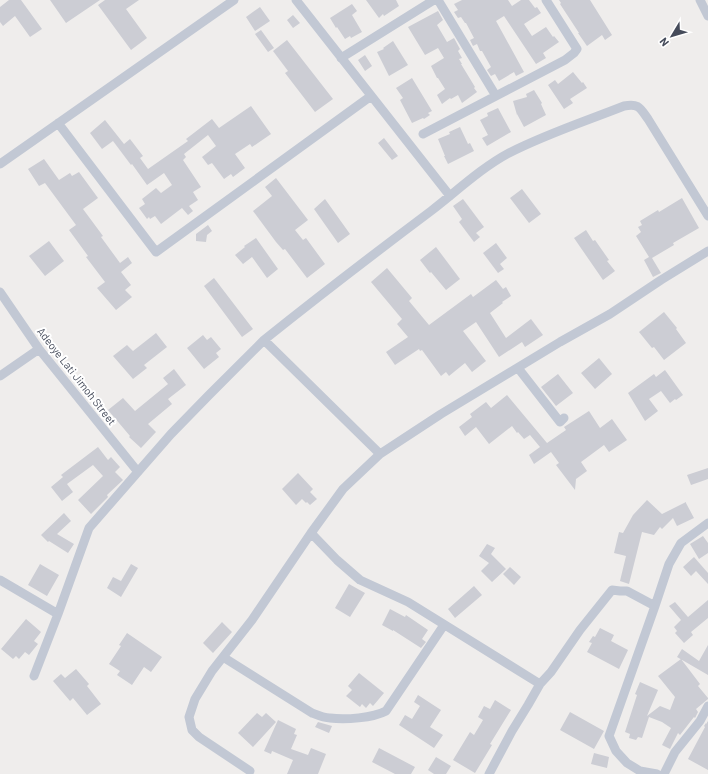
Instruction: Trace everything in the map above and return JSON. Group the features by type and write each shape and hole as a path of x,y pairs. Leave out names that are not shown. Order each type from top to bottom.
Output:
{"street":[{"path":"0,164 234,0"},
{"path":"296,0 450,196"},
{"path":"341,58 434,0"},
{"path":"438,0 496,96"},
{"path":"423,134 565,60 574,53 577,49 546,0"},
{"path":"700,0 708,16"},
{"path":"58,123 156,252 371,96"},
{"path":"34,676 89,528 171,434 264,340 484,169 509,154 624,106 633,104 639,108 648,119 708,216"},
{"path":"250,771 199,737 192,730 189,717 195,699 212,671 252,620 343,489 380,454 441,414 560,342 610,314 708,250"},
{"name":"Adeoye Lati Jimoh Street","path":"0,292 39,349 138,472"},
{"path":"264,340 380,454"},
{"path":"0,376 39,349"},
{"path":"518,368 560,422 564,418"},
{"path":"657,774 640,771 627,763 616,751 609,736 669,564 681,543 708,524"},
{"path":"311,533 337,560 360,580 408,602 540,684"},
{"path":"0,580 58,614"},
{"path":"489,774 540,684 551,672 580,630 612,590 620,592 627,591 655,606"},
{"path":"223,657 312,713 328,718 346,719 381,714 386,711 444,625"},
{"path":"664,774 675,752 700,720 708,706"}],"building":[{"path":"9,0 21,0 42,29 30,37 15,16 3,26 0,22 0,7"},
{"path":"50,0 100,0 66,23"},
{"path":"105,0 139,0 126,9 147,38 131,50 98,5"},
{"path":"366,0 396,0 399,6 384,16 383,14 379,18"},
{"path":"462,0 508,0 512,6 521,0 529,0 541,13 524,24 532,36 546,27 553,37 554,36 559,42 543,53 546,58 536,64 504,16 496,21 524,72 516,76 514,72 499,81 495,74 491,76 487,70 491,67 477,44 473,46 470,40 474,38 466,23 461,17 458,18 454,12 458,10 454,4"},
{"path":"559,0 590,0 612,35 605,40 602,35 587,46 560,4 561,3"},
{"path":"352,4 357,11 352,15 362,32 351,38 350,36 345,39 330,18"},
{"path":"260,7 270,21 255,31 246,17"},
{"path":"438,11 443,20 437,25 447,42 454,38 460,49 458,51 462,58 459,59 461,64 477,92 462,103 458,95 451,99 450,98 442,104 437,95 445,89 431,66 444,58 438,48 425,55 408,27"},
{"path":"293,15 300,23 293,28 287,20"},
{"path":"261,30 274,48 268,52 255,34"},
{"path":"287,40 333,99 315,112 285,73 288,71 273,51"},
{"path":"393,41 408,65 389,76 377,52 384,49 383,48"},
{"path":"365,55 372,66 365,71 358,60"},
{"path":"573,72 587,88 570,99 573,103 564,109 548,85 555,80 558,84"},
{"path":"412,78 432,111 428,113 430,115 424,119 423,118 412,123 400,100 403,98 396,88"},
{"path":"534,90 542,103 541,104 546,115 524,127 517,115 513,101 527,97 526,94"},
{"path":"251,106 271,134 252,147 250,144 235,154 245,168 233,177 231,174 224,179 212,163 208,165 202,157 216,146 208,135 184,154 186,157 183,160 201,187 193,192 198,200 189,206 193,211 188,215 182,208 161,224 155,216 147,219 139,208 145,204 142,199 156,188 161,193 172,185 164,173 147,185 113,141 102,149 90,133 105,120 124,144 130,139 143,156 140,158 148,169 188,141 186,139 212,119 219,128"},
{"path":"498,108 511,132 487,146 482,138 488,135 480,120 488,116 487,113"},
{"path":"460,127 468,144 470,143 474,151 448,164 438,139 450,134 449,132"},
{"path":"384,138 398,156 392,160 378,143"},
{"path":"44,159 59,180 70,173 72,176 79,172 98,198 83,209 103,236 101,237 120,263 128,257 132,263 121,272 131,285 125,290 132,297 116,310 97,288 105,282 86,257 88,256 69,230 76,225 45,183 39,186 28,169"},
{"path":"276,178 308,220 295,230 303,240 306,238 325,264 307,278 285,249 283,250 276,242 253,211 272,196 265,187"},
{"path":"522,189 541,214 529,223 510,198"},
{"path":"682,198 699,228 673,243 674,245 652,258 661,273 653,277 644,260 649,257 636,236 641,232 638,227 642,225 640,221 658,210 659,212"},
{"path":"325,199 350,234 338,243 314,209"},
{"path":"463,199 484,227 476,233 480,237 474,242 459,222 462,219 453,206"},
{"path":"208,225 212,231 207,235 206,242 196,241 196,234"},
{"path":"586,230 593,241 595,240 609,260 607,261 615,271 603,280 574,238"},
{"path":"256,238 278,269 267,278 252,257 243,264 235,255 245,247 244,246"},
{"path":"49,241 64,261 45,276 29,256"},
{"path":"496,243 507,258 500,264 504,269 498,273 483,253"},
{"path":"436,247 460,279 446,290 420,260"},
{"path":"387,268 412,298 409,301 429,325 471,294 473,297 496,280 503,289 506,287 511,296 490,313 506,338 531,319 543,335 525,347 522,342 499,357 476,322 463,331 486,361 472,372 465,363 449,376 446,372 441,376 422,350 420,351 419,349 395,365 386,352 408,337 397,324 402,319 371,282"},
{"path":"214,278 253,329 242,337 204,286"},
{"path":"664,312 677,328 676,329 686,343 664,360 639,332"},
{"path":"156,333 167,347 144,365 147,368 133,379 113,356 127,345 133,351"},
{"path":"203,335 207,340 211,337 221,349 216,353 219,357 204,369 187,348"},
{"path":"599,358 612,374 595,389 581,373"},
{"path":"174,369 186,385 168,399 172,404 148,424 156,432 141,448 129,437 130,436 108,410 123,398 135,411 168,384 163,378"},
{"path":"665,370 683,395 670,403 661,391 649,399 658,411 645,421 628,393 654,374 656,377"},
{"path":"558,374 573,393 556,406 541,387"},
{"path":"507,395 547,443 566,430 564,427 589,411 600,428 612,419 627,440 609,452 604,445 581,462 587,471 576,479 575,490 556,465 559,463 551,452 534,464 529,455 540,447 530,435 524,439 512,426 489,444 476,427 465,436 459,427 472,417 470,414 486,402 491,408"},
{"path":"98,447 108,460 111,457 120,467 115,472 123,480 107,495 108,497 91,514 78,500 103,476 93,465 67,484 73,492 62,501 51,487 63,477 61,475"},
{"path":"708,468 708,479 691,485 687,475"},
{"path":"298,473 313,489 310,492 317,499 310,505 302,499 296,505 282,489"},
{"path":"647,500 662,514 686,502 694,518 677,526 673,518 662,529 660,527 654,535 642,532 629,584 620,581 626,556 614,553 619,532 623,533 633,515"},
{"path":"64,513 71,521 57,534 74,544 68,553 49,541 48,542 41,535"},
{"path":"703,536 708,543 708,553 699,559 690,544"},
{"path":"487,544 495,548 491,554 506,569 492,582 481,571 489,563 479,556"},
{"path":"694,557 708,573 708,584 696,571 691,576 683,567"},
{"path":"40,564 59,575 47,596 28,585"},
{"path":"131,564 138,568 121,597 107,588 113,577 121,581"},
{"path":"510,567 521,577 514,585 503,574"},
{"path":"349,584 365,593 350,617 335,608"},
{"path":"474,586 482,595 455,618 448,609"},
{"path":"708,600 708,618 691,632 693,635 684,643 675,633 677,631 674,627 681,620 669,606 675,602 688,617"},
{"path":"390,609 405,617 406,615 428,630 422,639 426,642 421,648 393,630 382,625"},
{"path":"26,619 41,632 34,641 38,644 29,655 25,652 19,659 16,656 13,659 1,649"},
{"path":"222,622 232,632 213,653 203,643"},
{"path":"600,628 614,635 611,641 628,650 619,669 587,652 592,643 589,642 593,636 595,637"},
{"path":"127,633 162,657 151,672 144,667 132,685 117,675 120,671 109,664 121,646 119,645"},
{"path":"708,645 708,675 677,657 682,649 699,661"},
{"path":"681,659 700,684 698,686 708,699 696,709 698,712 695,718 694,717 680,735 678,733 670,749 662,745 671,728 662,722 649,717 642,738 638,737 636,740 629,738 630,734 625,732 637,695 635,694 640,682 658,690 647,716 660,706 670,710 675,697 658,676"},
{"path":"76,669 89,684 87,686 101,704 87,715 73,698 70,701 53,681 61,674 65,678"},
{"path":"359,673 384,693 373,706 370,703 366,708 362,704 360,707 346,696 352,690 348,686"},
{"path":"418,695 441,710 430,727 443,735 434,748 399,725 405,715 412,719 420,706 414,702"},
{"path":"495,700 511,710 490,744 492,745 475,773 453,760 470,732 474,735 483,720 478,717 484,706 490,709"},
{"path":"570,712 604,731 594,749 560,730"},
{"path":"257,713 262,717 266,713 276,722 253,747 238,733"},
{"path":"278,720 296,729 294,734 297,735 291,749 308,755 311,748 326,754 318,774 287,774 293,760 272,751 271,754 264,751"},
{"path":"708,721 708,770 688,759 705,727 704,726"},
{"path":"318,722 332,726 329,733 315,727"},
{"path":"379,748 415,767 411,774 395,774 372,762"},
{"path":"594,753 609,757 607,768 591,764"},
{"path":"436,757 451,766 446,774 434,774 428,770"}]}
